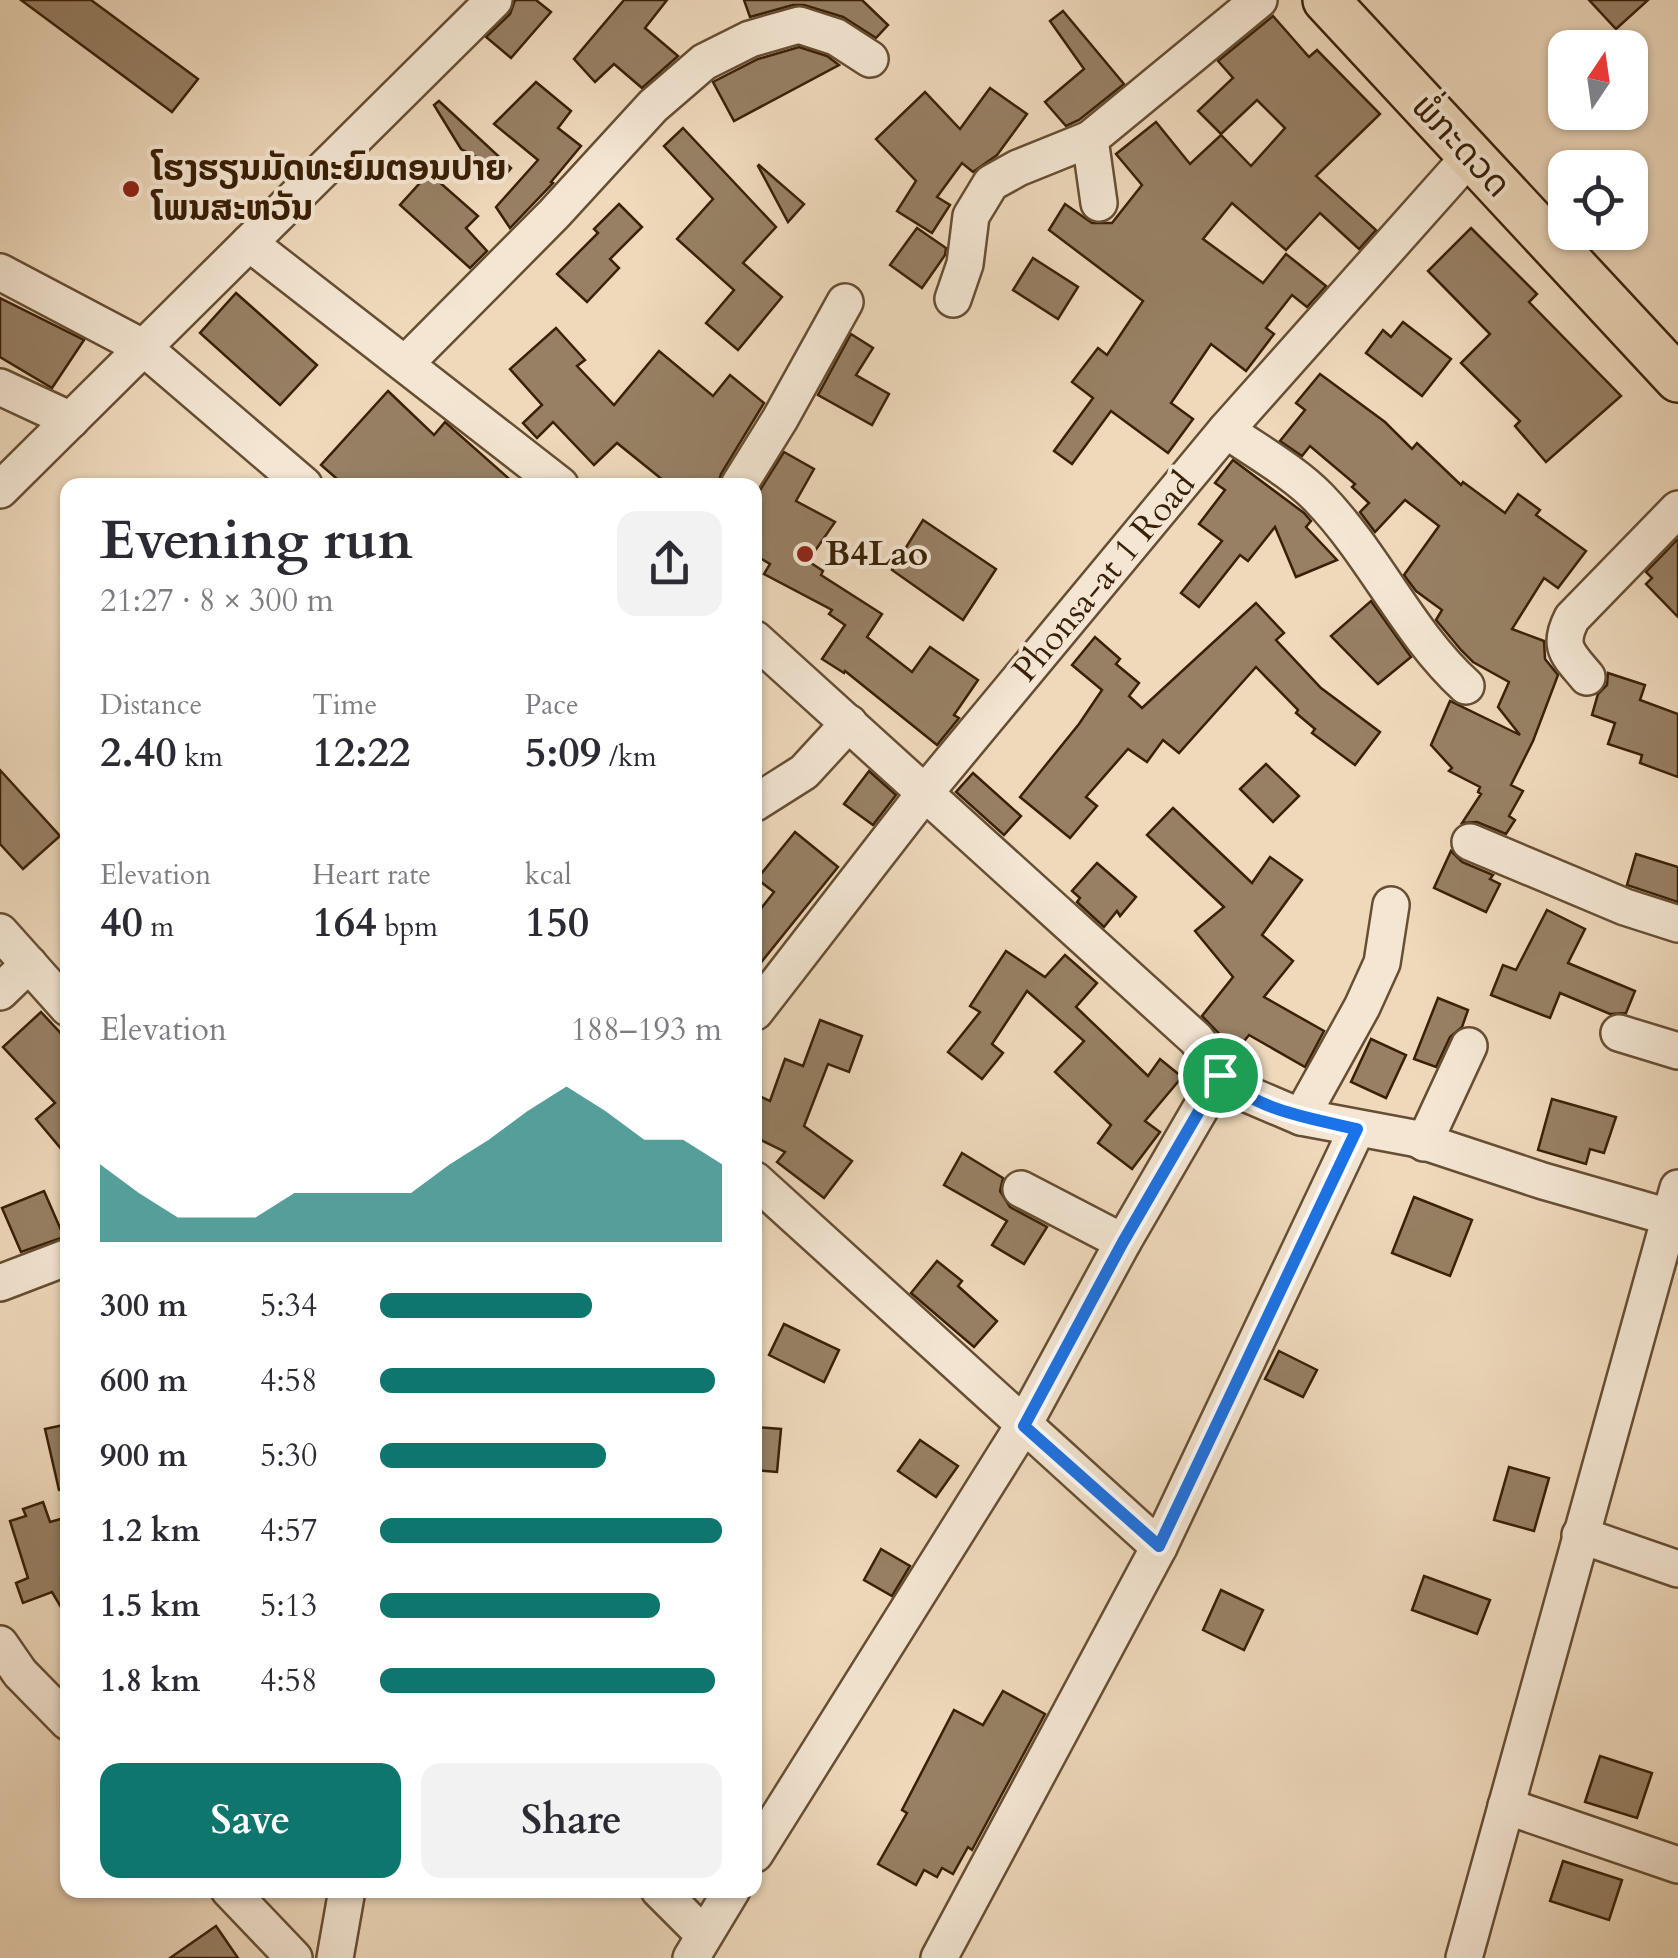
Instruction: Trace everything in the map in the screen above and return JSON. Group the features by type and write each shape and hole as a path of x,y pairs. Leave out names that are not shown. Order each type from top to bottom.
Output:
{"main road":[{"name":"ພໍ່ກະດວດ","path":"1326,0 1678,380"}],"street":[{"path":"0,490 494,0"},
{"path":"953,299 966,264 971,216 991,183 1090,139 1258,0"},
{"path":"405,364 554,214 653,106 704,62 750,40 799,26 836,37 870,60"},
{"path":"1090,139 1098,203"},
{"name":"Phonsa-at 1 Road","path":"762,1003 924,794 1226,430 1470,156"},
{"path":"249,243 551,478"},
{"path":"0,272 144,348 296,478"},
{"path":"743,478 845,302"},
{"path":"0,387 72,420"},
{"path":"1226,430 1317,496 1345,528 1440,662 1466,686"},
{"path":"1587,677 1566,650 1563,634 1572,618 1678,509"},
{"path":"762,645 1196,1039 1233,1088 1302,1117 1674,1202 1464,1958"},
{"path":"762,798 804,772 850,723"},
{"path":"1470,842 1678,924"},
{"path":"1302,1117 1382,962 1391,905"},
{"path":"0,932 60,999"},
{"path":"0,992 29,964"},
{"path":"1619,1033 1678,1051"},
{"path":"1424,1142 1469,1046"},
{"path":"762,1843 1024,1426 1123,1242 1220,1075"},
{"path":"940,1958 1159,1546 1357,1129"},
{"path":"762,1186 1159,1546"},
{"path":"1022,1189 1123,1242"},
{"path":"0,1283 60,1260"},
{"path":"1580,1535 1678,1569"},
{"path":"0,1644 20,1674 60,1714"},
{"path":"1506,1806 1678,1864"},
{"path":"236,1898 294,1958"},
{"path":"335,1958 346,1898"},
{"path":"665,1898 697,1947 727,1898"}],"building":[{"path":"21,0 91,0 198,79 172,112"},
{"path":"515,0 536,0 551,12 511,58 486,37 510,14"},
{"path":"624,0 667,0 645,28 678,56 642,88 614,64 595,82 574,59"},
{"path":"744,0 862,0 888,25 876,38 843,17 804,5 750,17"},
{"path":"1589,0 1648,0 1616,29"},
{"path":"1063,11 1124,84 1066,126 1045,102 1084,69 1050,21"},
{"path":"1273,16 1309,57 1317,50 1380,114 1316,176 1376,230 1359,249 1320,213 1286,250 1232,203 1203,239 1263,283 1286,254 1326,286 1307,307 1292,295 1266,328 1274,334 1246,371 1211,344 1171,403 1193,419 1168,453 1111,411 1072,464 1054,451 1093,398 1072,382 1098,348 1107,355 1143,301 1049,230 1065,204 1092,223 1112,223 1142,185 1116,154 1156,122 1190,164 1221,135 1251,166 1285,128 1257,100 1221,134 1198,111 1233,78 1218,61"},
{"path":"799,47 827,56 839,65 734,121 713,82 758,59"},
{"path":"536,82 571,111 558,128 581,146 553,183 510,228 496,207 538,160 494,124"},
{"path":"990,88 1027,114 997,155 973,172 962,163 937,197 950,205 932,233 897,211 916,181 876,139 925,92 960,129"},
{"path":"439,101 511,168 507,173 461,149 434,105"},
{"path":"683,128 776,227 743,263 782,297 738,350 706,323 734,290 677,239 713,199 664,146"},
{"path":"758,166 804,204 788,222"},
{"path":"429,173 478,216 466,228 487,251 470,268 400,205"},
{"path":"619,204 642,227 610,259 619,268 587,302 557,274 598,233 594,229"},
{"path":"917,228 946,248 922,288 890,265"},
{"path":"1471,228 1537,294 1529,302 1621,396 1546,462 1515,426 1520,421 1461,363 1490,334 1428,271"},
{"path":"1033,258 1078,287 1058,319 1013,290"},
{"path":"236,293 317,365 280,405 200,333"},
{"path":"0,298 84,340 52,388 0,357"},
{"path":"1403,322 1451,359 1422,396 1366,353 1383,330 1391,337"},
{"path":"556,328 585,360 577,366 614,405 659,351 713,396 730,375 764,403 720,478 660,478 617,443 594,465 553,422 537,438 523,423 542,405 510,369"},
{"path":"851,334 873,348 856,375 889,394 872,425 818,395"},
{"path":"1320,374 1385,422 1412,449 1417,443 1461,485 1463,482 1505,513 1518,494 1540,510 1536,515 1586,551 1558,588 1544,578 1512,629 1544,641 1545,659 1558,675 1511,785 1523,791 1509,816 1515,820 1506,834 1477,822 1462,823 1481,794 1480,787 1449,771 1452,768 1431,745 1450,701 1520,735 1498,707 1509,682 1473,662 1461,650 1436,620 1442,610 1416,591 1404,575 1439,526 1405,500 1375,532 1360,512 1369,503 1352,487 1355,484 1310,446 1302,456 1280,441 1305,410 1296,403"},
{"path":"388,391 434,435 445,422 508,478 336,478 321,465"},
{"path":"784,452 814,469 796,501 835,522 808,561 823,571 821,575 882,614 867,637 912,672 930,647 978,680 954,715 959,718 937,745 845,671 822,659 845,625 829,614 832,610 764,574 770,564 762,559 762,487"},
{"path":"1233,460 1304,513 1311,521 1306,527 1337,560 1296,577 1275,527 1248,561 1240,555 1199,607 1181,593 1222,541 1199,524 1225,490 1215,483"},
{"path":"923,520 996,569 963,620 892,570"},
{"path":"1678,539 1678,617 1646,584 1652,578 1646,572"},
{"path":"1371,601 1411,657 1378,684 1331,636"},
{"path":"1256,603 1284,633 1276,640 1321,688 1380,732 1355,765 1312,733 1315,729 1256,667 1179,753 1163,740 1147,762 1128,749 1086,797 1097,806 1070,838 1020,797 1102,690 1072,665 1095,637 1120,659 1116,664 1139,683 1129,696 1142,708"},
{"path":"1608,673 1645,685 1640,700 1678,714 1678,777 1640,763 1642,755 1608,744 1615,723 1592,715 1598,694 1607,685"},
{"path":"1266,764 1299,796 1273,822 1240,789"},
{"path":"0,770 60,836 23,869 0,844"},
{"path":"869,771 896,795 873,825 844,804"},
{"path":"973,773 1021,816 1004,835 956,792"},
{"path":"1173,808 1252,883 1270,857 1302,880 1262,935 1293,961 1264,997 1324,1031 1305,1067 1249,1035 1236,1051 1202,1016 1233,977 1195,931 1224,907 1147,835"},
{"path":"795,832 838,867 762,961 762,907 774,892 762,883 762,873"},
{"path":"1451,851 1462,862 1493,875 1490,879 1500,884 1486,912 1434,888"},
{"path":"1636,854 1678,867 1678,902 1627,885"},
{"path":"1097,863 1136,897 1104,927 1077,902 1080,898 1072,891"},
{"path":"1547,910 1585,929 1568,963 1635,991 1626,1013 1610,1014 1560,993 1550,1018 1491,995 1503,965 1516,970"},
{"path":"1006,951 1045,977 1065,955 1097,983 1076,1007 1148,1076 1160,1059 1182,1077 1145,1121 1160,1132 1132,1169 1098,1143 1111,1125 1055,1072 1084,1041 1027,991 992,1044 1003,1053 982,1079 948,1052 980,1012 970,1006"},
{"path":"1438,998 1468,1010 1462,1027 1450,1037 1436,1067 1414,1059"},
{"path":"41,1012 60,1032 60,1148 36,1119 55,1103 3,1047"},
{"path":"820,1020 862,1036 849,1072 828,1064 804,1126 852,1161 824,1198 777,1162 785,1152 762,1140 762,1097 770,1101 785,1059 803,1066"},
{"path":"1371,1039 1406,1055 1386,1098 1351,1082"},
{"path":"1552,1099 1616,1117 1604,1153 1590,1149 1586,1164 1538,1150"},
{"path":"962,1153 1003,1178 1000,1191 1010,1207 1047,1227 1024,1264 992,1245 1007,1221 944,1185"},
{"path":"44,1191 60,1228 60,1238 21,1252 2,1208"},
{"path":"1414,1197 1472,1220 1450,1276 1392,1253"},
{"path":"937,1261 962,1281 958,1286 997,1321 974,1347 911,1293"},
{"path":"784,1324 839,1350 824,1382 769,1355"},
{"path":"1279,1351 1317,1370 1303,1397 1265,1379"},
{"path":"60,1426 60,1490 59,1490 45,1429"},
{"path":"762,1428 781,1429 777,1472 762,1471"},
{"path":"920,1440 958,1466 936,1497 898,1471"},
{"path":"1509,1467 1549,1478 1534,1531 1494,1520"},
{"path":"43,1502 50,1522 60,1519 60,1606 52,1592 23,1603 16,1583 28,1578 10,1521 26,1516 23,1509"},
{"path":"881,1549 910,1566 892,1596 864,1580"},
{"path":"1424,1576 1490,1600 1477,1634 1412,1610"},
{"path":"1221,1590 1263,1610 1244,1650 1203,1630"},
{"path":"1003,1691 1045,1714 972,1850 968,1847 953,1874 942,1868 937,1877 924,1870 916,1885 878,1864 907,1813 902,1810 954,1710 983,1725"},
{"path":"1600,1756 1652,1773 1637,1818 1585,1802"},
{"path":"1563,1861 1622,1880 1609,1920 1550,1901"},
{"path":"216,1926 238,1958 170,1958"}],"place":[{"name":"ໂຮງຮຽນມັດທະຍົມຕອນປາຍ ໂພນສະຫວັນ","path":"131,189"},
{"name":"B4Lao","path":"805,554"}],"route":[{"path":"1220,1075 1233,1088 1256,1099 1302,1117 1357,1129 1159,1546 1024,1426 1123,1242 1220,1075"}]}
